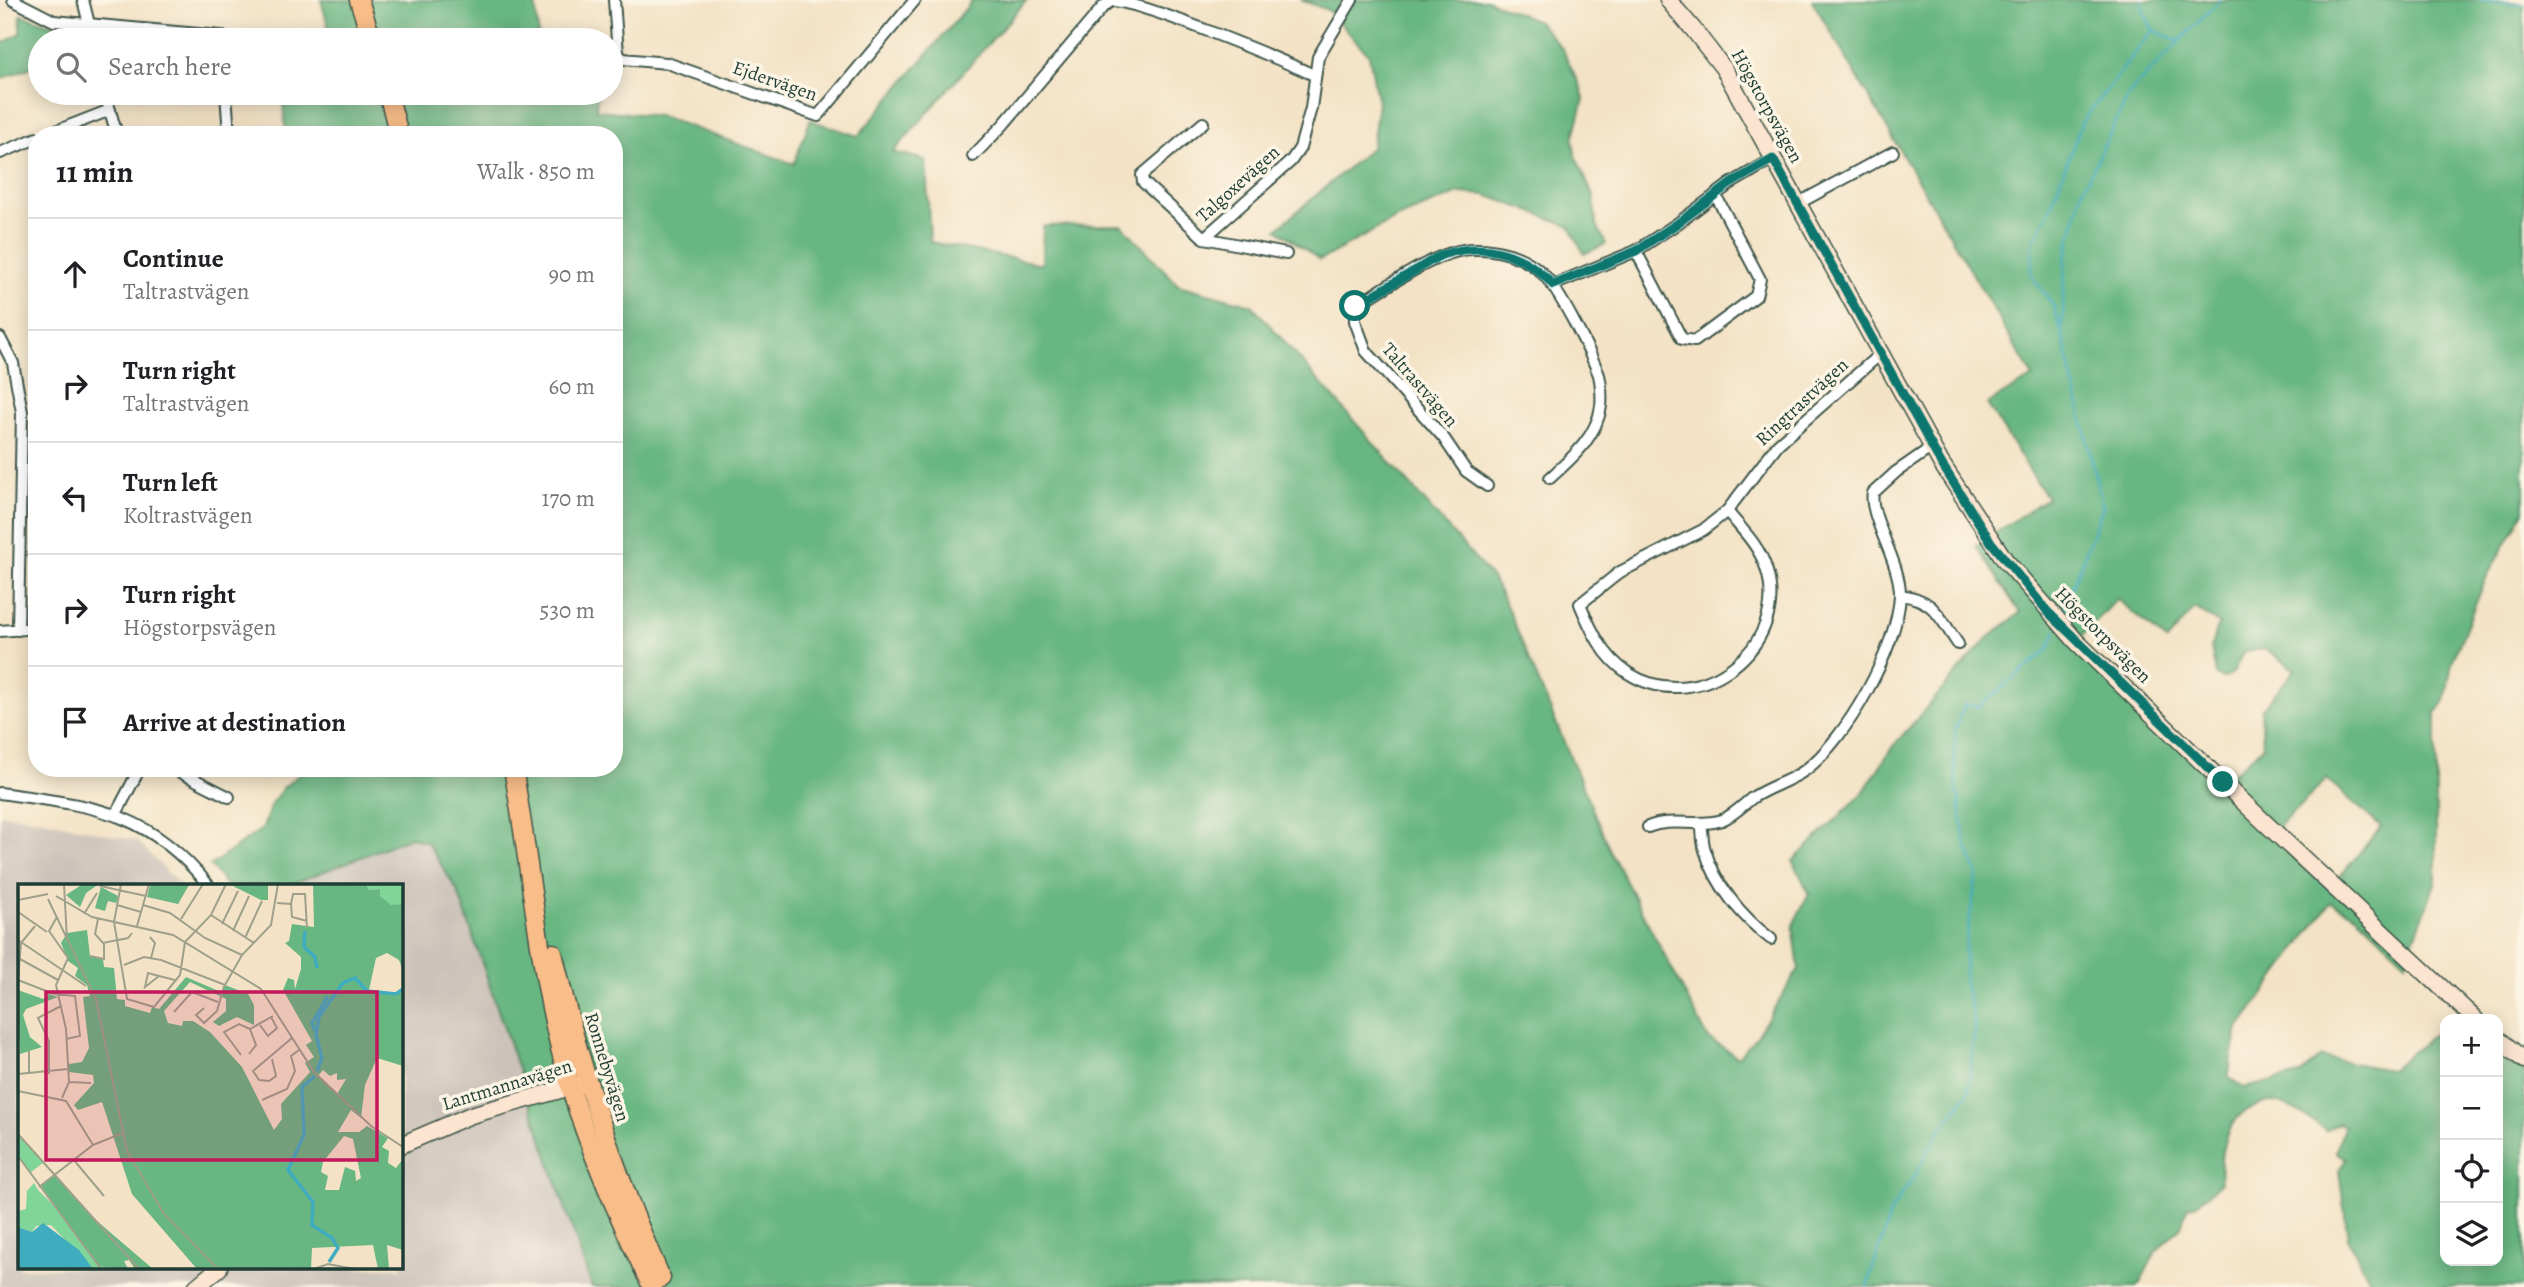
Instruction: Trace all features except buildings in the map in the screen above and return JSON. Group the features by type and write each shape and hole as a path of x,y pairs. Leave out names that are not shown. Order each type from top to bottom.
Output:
{"main road":[{"path":"359,0 368,28"},
{"path":"391,105 397,126"},
{"name":"Ronnebyvägen","path":"515,777 546,979 619,1218 652,1287"},
{"name":"Ronnebyvägen","path":"579,1085 624,1186 664,1287"}],"street":[{"path":"13,0 54,21 126,28"},
{"path":"83,0 91,28"},
{"name":"Ejdervägen","path":"614,0 616,28"},
{"name":"Ejdervägen","path":"623,59 677,66 818,116 915,0"},
{"name":"Talgoxevägen","path":"1204,238 1291,161 1300,148 1311,108 1318,57 1352,0"},
{"name":"Högstorpsvägen","path":"1668,0 1724,69 1880,355 1991,542 2048,612 2252,810 2470,1014"},
{"path":"973,156 1003,125 1102,8 1112,1 1123,1 1187,18 1314,75"},
{"path":"109,105 114,126"},
{"path":"227,105 228,126"},
{"path":"69,126 110,110"},
{"name":"Talgoxevägen","path":"1203,123 1142,174 1143,182 1204,238 1286,254"},
{"path":"0,153 28,142"},
{"path":"1797,204 1893,152"},
{"path":"1550,478 1576,454 1593,431 1601,406 1600,377 1553,285 1636,251 1730,184 1773,159"},
{"path":"1636,251 1682,339 1695,341 1756,296 1760,279 1716,195"},
{"name":"Taltrastvägen","path":"1487,486 1466,471 1443,437 1366,351 1354,321 1355,306 1443,254 1471,249 1501,251 1524,261 1541,271 1553,285"},
{"path":"0,338 13,363 22,412 18,630"},
{"name":"Ringtrastvägen","path":"1727,511 1750,538 1766,568 1770,600 1766,621 1757,642 1743,659 1724,675 1699,684 1675,687 1650,683 1628,673 1610,658 1592,633 1580,604 1620,572 1703,530 1727,511 1778,444 1880,355"},
{"path":"1648,827 1667,822 1701,823 1720,820 1735,813 1754,797 1805,770 1836,740 1863,699 1887,648 1900,595 1895,565 1872,499 1873,493 1883,482 1933,447"},
{"path":"1900,595 1914,596 1928,602 1958,644"},
{"path":"0,631 28,629"},
{"path":"116,814 136,777"},
{"path":"190,777 229,797"},
{"path":"0,793 99,808 116,814 150,832 188,863 207,884"},
{"path":"1701,823 1704,848 1726,891 1737,909 1771,939"},
{"path":"2503,1043 2524,1060"},
{"name":"Lantmannavägen","path":"402,1145 471,1115 579,1085"},
{"path":"203,1285 217,1270"}],"shaded area":[{"path":"0,814 39,819 137,841 179,884 18,884 18,1270 402,1270 402,884 292,884 411,837 427,841 458,892 592,1287 0,1287"}],"green space":[{"path":"321,0 535,0 538,28 329,28"},
{"path":"973,0 1027,0 893,152 926,160 930,242 1042,264 1043,226 1122,225 1178,285 1252,305 1492,578 1507,607 1611,853 1708,1038 1738,1057 1755,1038 1799,969 1793,925 1809,893 1793,861 1862,794 1893,746 1986,640 2020,613 1976,546 2047,498 1987,404 2033,377 1812,0 2502,0 2524,4 2524,511 2486,578 2452,662 2445,701 2436,713 2436,881 2406,962 2357,915 2331,902 2238,1029 2228,1077 2244,1088 2299,1075 2321,1057 2390,1070 2440,1029 2440,1266 2503,1266 2503,1042 2524,1060 2524,1287 2373,1287 2348,1238 2339,1171 2346,1159 2336,1152 2344,1126 2338,1123 2326,1131 2293,1109 2271,1102 2263,1103 2242,1114 2229,1129 2222,1149 2221,1182 2197,1204 2187,1207 2181,1227 2156,1251 2136,1287 592,1287 458,892 427,842 411,837 292,884 225,884 210,866 263,828 271,804 283,788 296,777 623,777 623,126 285,126 283,105 597,105 596,110 660,116 794,164 810,120 858,136","holes":["2117,599 2167,641 2195,608 2219,624 2211,647 2216,675 2223,678 2232,674 2244,651 2266,649 2295,670 2261,710 2263,747 2223,782 2077,641","2327,779 2381,827 2332,886 2274,831"]},
{"path":"1301,0 1338,0 1352,4 1354,0 1487,0 1538,21 1563,50 1581,88 1584,99 1573,140 1575,154 1594,198 1596,223 1606,244 1584,254 1570,226 1486,195 1459,193 1397,218 1320,260 1277,229 1372,147 1378,103 1369,55 1328,10"},
{"path":"21,15 63,28 28,28 28,68 0,79 0,45 20,33"}],"waterway":[{"path":"2142,0 2143,10 2153,30 2178,41"},
{"path":"2062,614 2103,507 2062,334 2065,260 2082,191 2131,91 2220,0"},
{"path":"2480,0 2524,5"},
{"path":"2061,330 2054,307 2031,275 2033,242 2049,211 2082,122 2153,30"},
{"path":"1867,1287 1892,1209 1916,1174 1938,1133 1968,1093 1975,1027 1964,977 1966,940 1977,874 1965,842 1955,773 1955,730 1965,704 1979,707 2049,649 2056,630"}],"route":[{"path":"1355,306 1443,254 1471,249 1501,251 1524,261 1541,271 1553,285 1636,251 1730,184 1773,159 1941,463 1991,542 2048,612 2223,782"}]}
